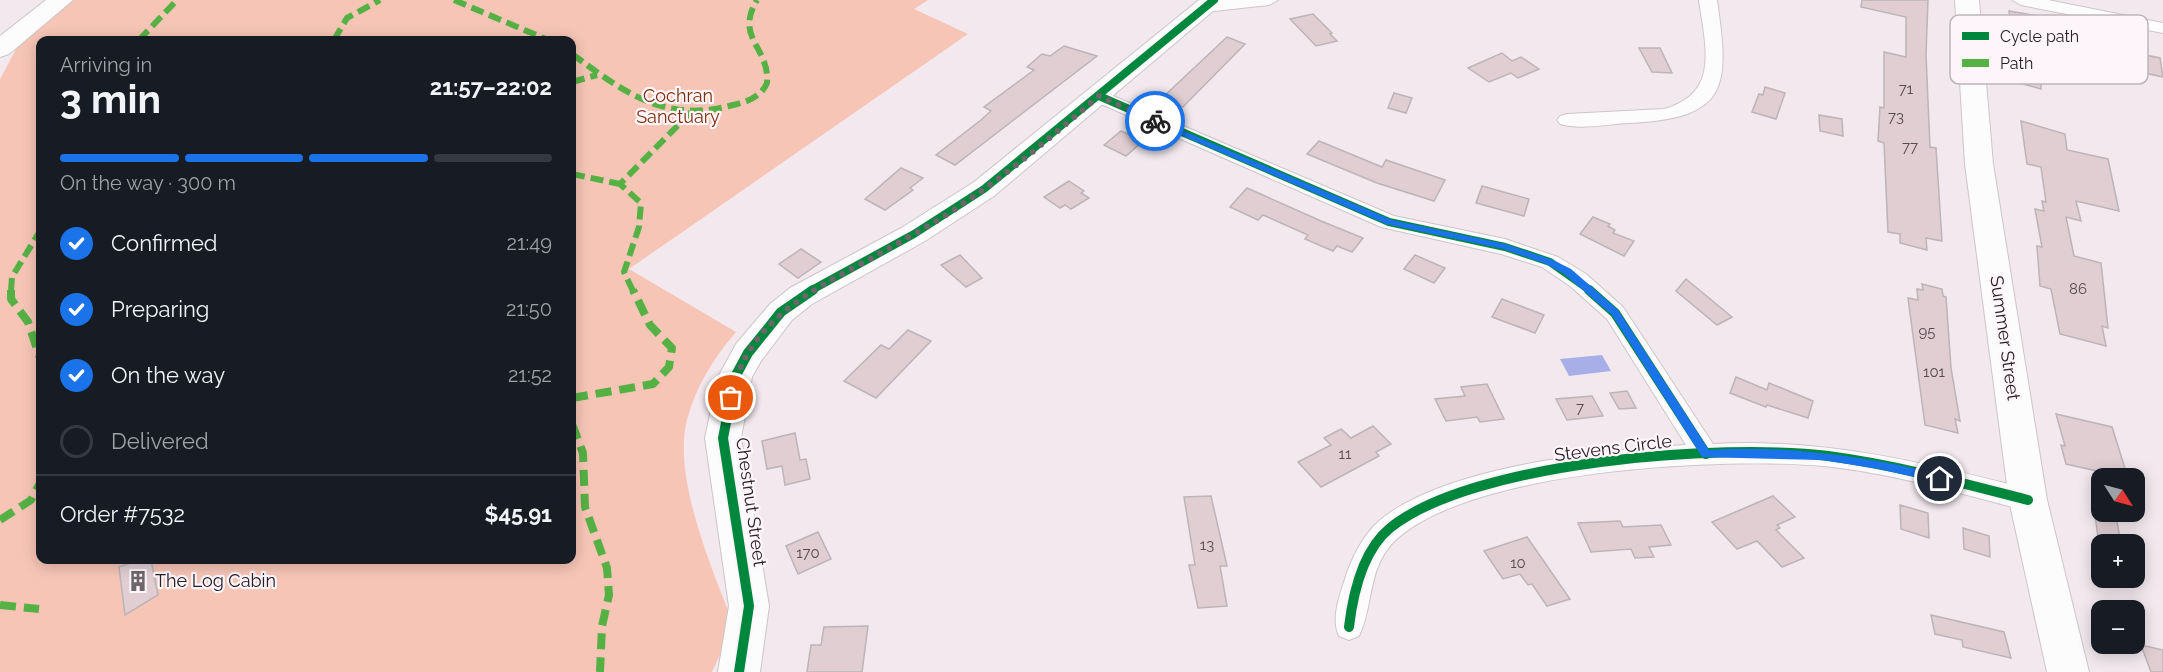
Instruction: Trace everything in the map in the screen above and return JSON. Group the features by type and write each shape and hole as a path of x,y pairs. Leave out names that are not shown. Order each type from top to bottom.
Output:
{"street":[{"path":"0,49 61,0"},
{"path":"1210,4 1269,0"},
{"path":"1568,120 1665,115 1680,112 1701,101 1712,87 1715,59 1707,0"},
{"name":"Summer Street","path":"1967,0 1968,15"},
{"path":"2021,0 2097,15"},
{"name":"Chestnut Street","path":"738,672 749,606 723,438 735,377 748,353 782,312 801,296 962,204 1002,176 1210,4"},
{"path":"2148,25 2163,28"},
{"name":"Summer Street","path":"1973,84 1979,164 2028,500 2068,672"},
{"path":"1099,96 1389,222 1505,247 1550,262 1568,272 1615,313 1706,454"},
{"name":"Stevens Circle","path":"1349,627 1353,594 1363,566 1390,528 1446,495 1492,482 1660,457 1706,454 1795,454 1850,459 2028,500"}],"green space":[{"name":"Cochran Sanctuary","path":"70,0 928,0 914,9 968,34 629,269 736,332 700,384 687,420 684,443 685,469 697,524 734,625 712,672 0,672 0,79 21,40"}],"water":[{"path":"1602,355 1611,371 1569,376 1560,359"}],"building":[{"path":"1862,0 1928,0 1926,55 1930,147 1936,148 1942,241 1926,238 1927,250 1900,243 1900,234 1888,232 1884,143 1878,141 1880,107 1884,108 1884,52 1906,57 1906,17 1861,7"},
{"path":"2009,11 2032,15 2010,15"},
{"path":"1313,14 1337,41 1316,46 1290,19"},
{"path":"1227,37 1245,44 1183,107 1161,99"},
{"path":"1064,46 1097,56 955,165 936,155 991,111 984,107 1034,70 1027,67 1042,54 1050,56"},
{"path":"1639,48 1660,48 1672,73 1652,72"},
{"path":"1502,53 1512,61 1521,57 1539,69 1518,78 1511,73 1489,82 1468,68"},
{"path":"2148,56 2160,58 2163,77 2148,74"},
{"path":"2023,84 2041,84 2041,89"},
{"path":"1765,87 1785,93 1776,119 1752,112 1759,94 1763,95"},
{"path":"1394,93 1412,98 1406,113 1388,108"},
{"path":"1819,115 1842,119 1843,136 1820,131"},
{"path":"2021,121 2065,134 2067,150 2108,159 2119,211 2076,201 2081,221 2066,217 2074,256 2101,263 2108,328 2102,326 2106,346 2060,334 2051,289 2040,286 2037,246 2042,247 2035,209 2044,211 2042,201 2046,202 2041,167 2027,164"},
{"path":"1121,131 1143,141 1126,156 1104,145"},
{"path":"1319,141 1382,167 1386,160 1445,180 1434,201 1377,183 1307,154"},
{"path":"901,168 923,178 910,188 913,190 885,210 865,199"},
{"path":"1069,181 1084,191 1081,193 1089,198 1071,209 1065,205 1060,208 1044,197"},
{"path":"1482,186 1529,199 1524,216 1476,203"},
{"path":"1247,188 1363,238 1352,252 1337,246 1333,251 1305,239 1308,235 1263,215 1258,220 1230,207"},
{"path":"1593,217 1610,224 1608,226 1615,230 1613,233 1634,241 1624,256 1580,234"},
{"path":"801,249 821,262 798,278 779,264"},
{"path":"960,255 982,278 966,287 941,265"},
{"path":"1415,255 1445,268 1434,283 1404,269"},
{"path":"1686,279 1732,317 1717,325 1676,291"},
{"path":"1922,284 1942,289 1943,296 1946,297 1951,368 1960,421 1955,419 1958,433 1925,425 1908,298 1918,300 1917,289 1923,290"},
{"path":"1502,299 1544,315 1535,333 1492,317"},
{"path":"908,330 931,341 876,398 844,381 881,345 889,349"},
{"path":"1736,377 1767,390 1769,383 1813,401 1808,418 1767,405 1766,407 1730,393"},
{"path":"1487,384 1504,419 1480,422 1477,417 1446,421 1435,399 1465,396 1461,387"},
{"path":"1627,391 1636,408 1619,409 1610,393"},
{"path":"1592,396 1603,416 1567,420 1556,399"},
{"path":"2056,414 2112,427 2125,468 2091,470 2066,464 2061,445 2065,446"},
{"path":"1373,426 1391,444 1376,452 1379,456 1321,487 1298,462 1331,445 1324,438 1341,429 1351,438"},
{"path":"795,433 800,460 806,459 810,479 785,485 782,466 767,469 762,441"},
{"path":"1211,496 1227,566 1220,566 1227,606 1198,608 1189,565 1195,565 1184,497"},
{"path":"1773,496 1795,517 1777,525 1780,528 1776,530 1804,558 1782,567 1757,541 1737,549 1712,522"},
{"path":"1900,505 1928,513 1929,538 1901,529"},
{"path":"1620,521 1623,527 1661,525 1671,545 1649,547 1654,557 1635,558 1631,549 1591,552 1578,523"},
{"path":"2096,522 2117,522 2119,534 2098,534"},
{"path":"1963,528 1989,536 1990,557 1964,549"},
{"path":"818,532 831,559 798,574 786,546"},
{"path":"1527,537 1570,599 1547,606 1532,584 1528,585 1520,574 1503,579 1484,551"},
{"name":"The Log Cabin","path":"128,564 152,564 158,595 125,615 119,567"},
{"path":"1931,615 2004,632 2011,658 1963,647 1962,640 1935,634"},
{"path":"868,626 862,672 807,672 811,645 821,645 824,627"},
{"path":"2145,646 2163,650 2163,672 2151,672 2144,654"}],"marked path":[{"path":"143,36 177,0"},
{"path":"336,36 347,18 380,0"},
{"path":"454,0 539,36"},
{"path":"576,57 615,87 666,107 702,111 738,104 759,94 767,83 768,71 765,61 749,34 747,24 749,13 757,0"},
{"path":"576,81 597,75"},
{"path":"576,397 653,384 669,367 672,348 650,325 624,272 639,227 641,203 620,184 692,111"},
{"path":"576,175 620,184"},
{"path":"36,238 12,277 11,299 28,322 36,346"},
{"path":"576,435 583,453 585,507 607,568 609,595 602,626 600,672"},
{"path":"0,520 31,500 36,491"},
{"path":"0,605 39,609"}],"cycle path":[{"path":"739,672 749,606 723,438 735,377 748,353 781,312 801,296 914,234 984,189 1214,0"},
{"path":"1099,96 1389,222 1505,247 1550,262 1578,280 1615,313 1706,454"},
{"path":"1349,627 1360,575 1372,551 1389,529 1423,506 1472,488 1532,474 1664,457 1727,453 1782,453 1825,456 1876,464 2028,500"}],"way so far":[{"path":"731,398 735,377 748,353 766,329 801,296 903,240 962,204 1002,176 1099,96 1155,121"}],"place":[{"name":"The Log Cabin","path":"138,581"}],"route":[{"path":"1155,121 1389,222 1440,235 1478,240 1505,247 1550,262 1568,272 1599,296 1615,313 1632,336 1684,423 1706,454 1737,452 1823,456 1879,464 1940,479"}]}
